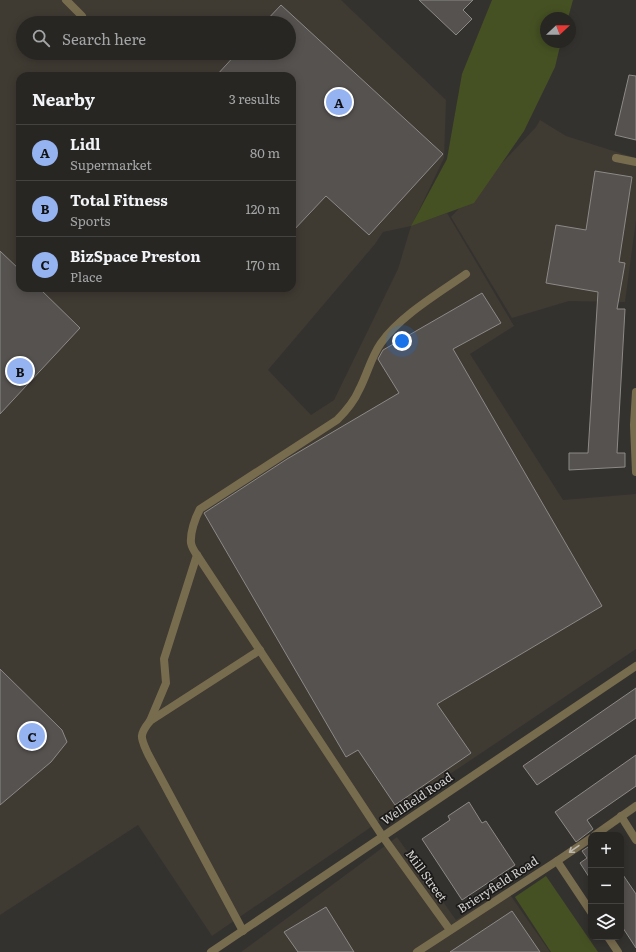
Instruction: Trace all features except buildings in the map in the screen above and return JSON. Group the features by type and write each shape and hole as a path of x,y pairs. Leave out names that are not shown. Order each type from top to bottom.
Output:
{"street":[{"path":"66,0 82,16"},
{"path":"616,158 636,162"},
{"path":"243,931 141,739 143,730 150,721 166,683 164,659 197,555 192,548 191,542 196,517 200,509 337,420 348,408 359,391 374,355 381,343 391,331 406,317 466,274"},
{"path":"636,392 634,425 636,472"},
{"name":"Mill Street","path":"197,555 383,837 450,930"},
{"path":"150,721 260,650"},
{"name":"Wellfield Road","path":"212,952 636,666"},
{"path":"599,832 636,806"},
{"path":"621,816 636,840"},
{"name":"Brieryfield Road","path":"417,952 588,840"},
{"path":"558,861 588,907"},
{"path":"610,940 618,952"}],"shaded area":[{"path":"0,0 341,0 446,100 444,158 412,225 447,213 514,326 470,354 563,500 636,494 636,649 212,936 138,825 0,915","holes":["411,226 398,269 334,400 311,415 268,370 375,244 383,232"]},
{"path":"540,120 566,136 636,158 636,220 625,302 569,301 512,318 451,217 536,127"},
{"path":"397,837 456,920 506,889 550,952 241,952"}],"green space":[{"path":"492,0 573,0 570,12 540,12 540,48 560,48 555,67 524,131 474,203 411,226 447,159 462,74"},
{"path":"546,876 588,937 588,940 590,940 598,952 551,952 515,897"}],"place":[{"name":"Lidl","path":"339,102"},
{"name":"Total Fitness","path":"20,371"},
{"name":"BizSpace Preston","path":"32,736"}]}
